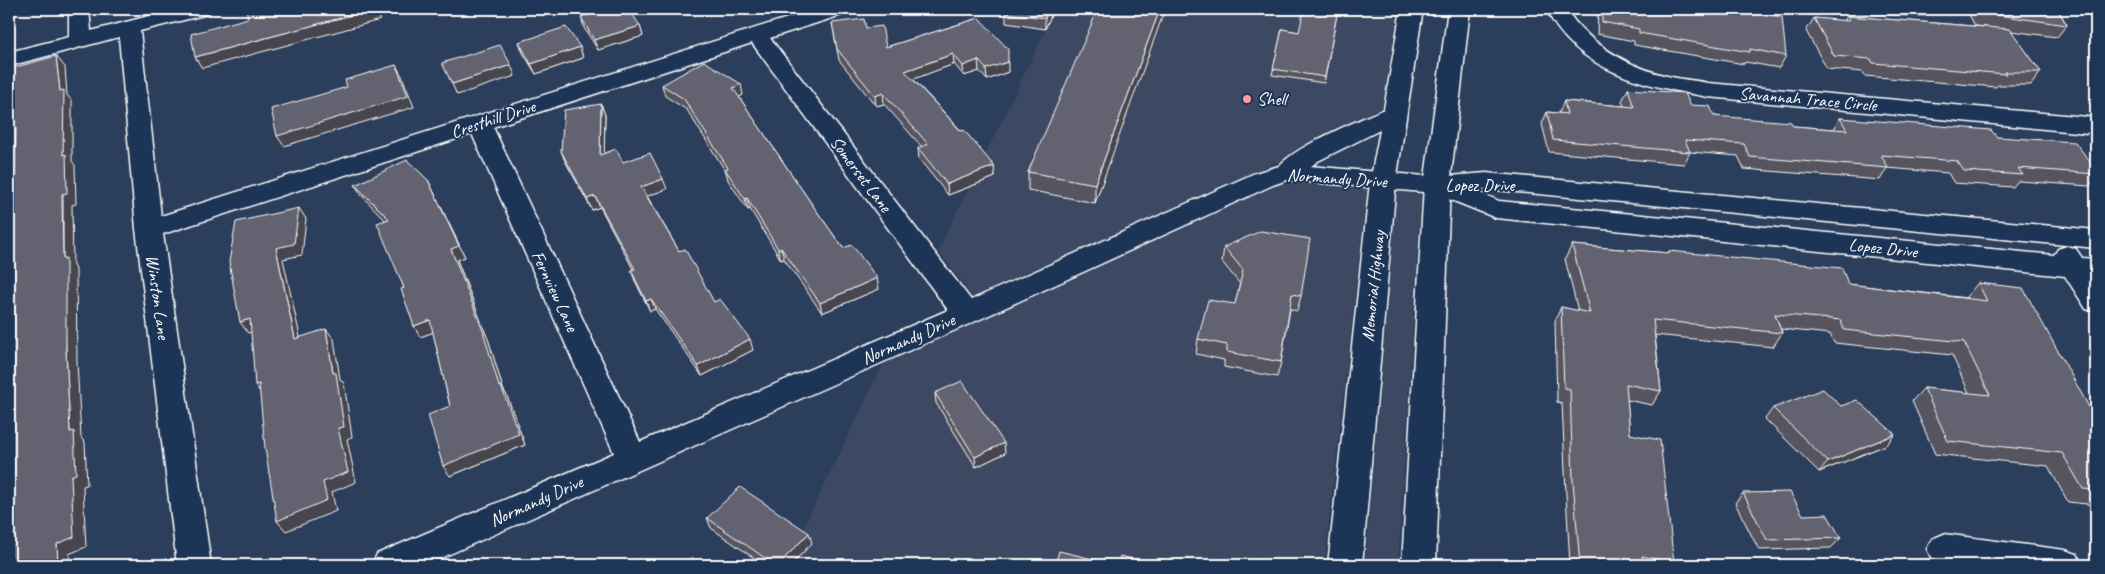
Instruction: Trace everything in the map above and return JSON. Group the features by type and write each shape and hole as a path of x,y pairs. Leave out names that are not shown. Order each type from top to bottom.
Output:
{"street":[{"path":"79,9 80,40"},
{"path":"9,59 200,9"},
{"name":"Cresthill Drive","path":"149,229 837,9"},
{"name":"Memorial Highway","path":"1345,565 1383,182 1412,9"},
{"path":"1419,565 1437,185 1459,9"},
{"name":"Savannah Trace Circle","path":"1556,9 1562,20 1588,46 1618,65 1660,81 1718,91 2087,125"},
{"name":"Winston Lane","path":"129,28 149,229 194,565"},
{"name":"Somerset Lane","path":"756,34 966,314"},
{"path":"1286,172 1309,155 1396,112"},
{"name":"Fernview Lane","path":"479,124 632,459"},
{"name":"Normandy Drive","path":"389,565 966,314 1264,179 1286,172 1320,173 1383,182 1437,185"},
{"name":"Lopez Drive","path":"1437,185 1486,182 2096,239"},
{"name":"Lopez Drive","path":"1437,185 1496,210 2085,267"},
{"path":"2054,235 2085,267 2096,302"},
{"path":"1944,549 2065,565"}],"shaded area":[{"path":"1056,9 1399,9 1382,107 1299,148 1279,162 1271,162 1271,165 973,297 938,251"},
{"path":"1791,9 1934,9 1925,16 1906,16"},
{"path":"1293,181 1367,189 1324,565 785,565 883,364 1282,183 1288,185"},
{"path":"1397,192 1421,194 1398,565 1365,565"}],"building":[{"path":"246,9 374,9 195,57 191,34 248,18"},
{"path":"608,9 629,9 640,26 594,40 581,17"},
{"path":"1008,9 1049,9 1045,18 1006,13"},
{"path":"1098,9 1160,9 1095,184 1028,172"},
{"name":"Shell","path":"1304,9 1338,9 1325,77 1273,69 1282,29 1299,32"},
{"path":"1602,9 1744,9 1744,11 1782,17 1786,56 1750,49 1750,52 1639,33 1639,29 1602,22"},
{"path":"1981,9 2057,9 2067,25 1984,13"},
{"path":"1847,16 2010,29 2041,72 2004,72 2006,74 1873,63 1871,59 1834,56 1814,18 1850,21"},
{"path":"979,18 1008,49 1008,62 986,69 978,60 963,66 953,54 905,71 961,131 964,130 994,166 947,184 918,148 928,144 883,93 875,96 837,49 832,23 864,19 866,28 882,26 886,47"},
{"path":"566,27 580,47 531,64 519,42"},
{"path":"500,45 511,65 452,84 442,63"},
{"path":"56,56 60,91 64,90 63,155 66,154 67,193 62,194 63,259 66,258 66,350 70,432 74,431 76,474 71,476 74,537 57,544 58,565 9,565 9,219 14,217 16,128 9,130 9,69"},
{"path":"704,61 741,84 733,88 811,203 843,248 852,245 877,278 820,303 781,248 778,249 747,198 745,199 725,169 728,168 684,99 662,85"},
{"path":"396,65 408,96 277,136 271,109 347,87 345,80"},
{"path":"1628,89 1685,93 1690,105 1710,106 1714,116 1791,122 1793,126 1847,130 1840,118 1991,130 1997,137 2075,142 2096,170 2096,174 2018,168 2023,175 1964,171 1957,161 1881,155 1888,168 1750,157 1744,144 1685,140 1690,152 1553,140 1547,112 1567,114 1564,101 1634,107"},
{"path":"601,104 600,155 616,149 623,162 650,153 663,179 641,187 679,251 685,249 714,302 720,299 750,339 698,366 651,299 646,301 631,270 635,269 595,196 587,199 561,151 564,110"},
{"path":"407,160 428,180 459,246 451,249 483,331 499,386 501,386 519,434 443,466 428,415 450,406 430,320 414,326 401,289 404,288 377,223 389,219 355,185"},
{"path":"299,208 294,244 276,248 295,339 326,329 333,373 336,373 344,427 338,428 348,472 323,482 327,500 277,521 265,448 259,384 255,385 250,319 240,322 229,262 236,222"},
{"path":"1261,231 1310,239 1301,296 1292,294 1281,362 1227,352 1227,345 1198,339 1208,300 1235,304 1243,270 1224,247"},
{"path":"1572,245 1670,253 1669,251 1842,268 1848,284 1987,301 1978,283 2023,288 2089,407 2096,408 2096,490 2083,489 2062,453 1948,441 1924,388 1990,395 1964,342 1844,330 1841,320 1775,314 1782,333 1653,320 1661,391 1626,384 1630,434 1660,440 1674,563 1642,556 1643,565 1580,565 1573,481 1570,389 1564,388 1561,307 1590,313"},
{"path":"962,381 1004,443 975,457 935,393"},
{"path":"1823,389 1841,406 1857,400 1895,434 1828,462 1773,408"},
{"path":"740,487 809,533 778,565 775,565 707,518"},
{"path":"1790,492 1803,515 1827,514 1841,538 1767,540 1743,493"},
{"path":"1059,551 1118,565 1055,565"},
{"path":"1120,556 1155,564 1155,565 1118,565"}],"place":[{"name":"Shell","path":"1247,99"}]}
